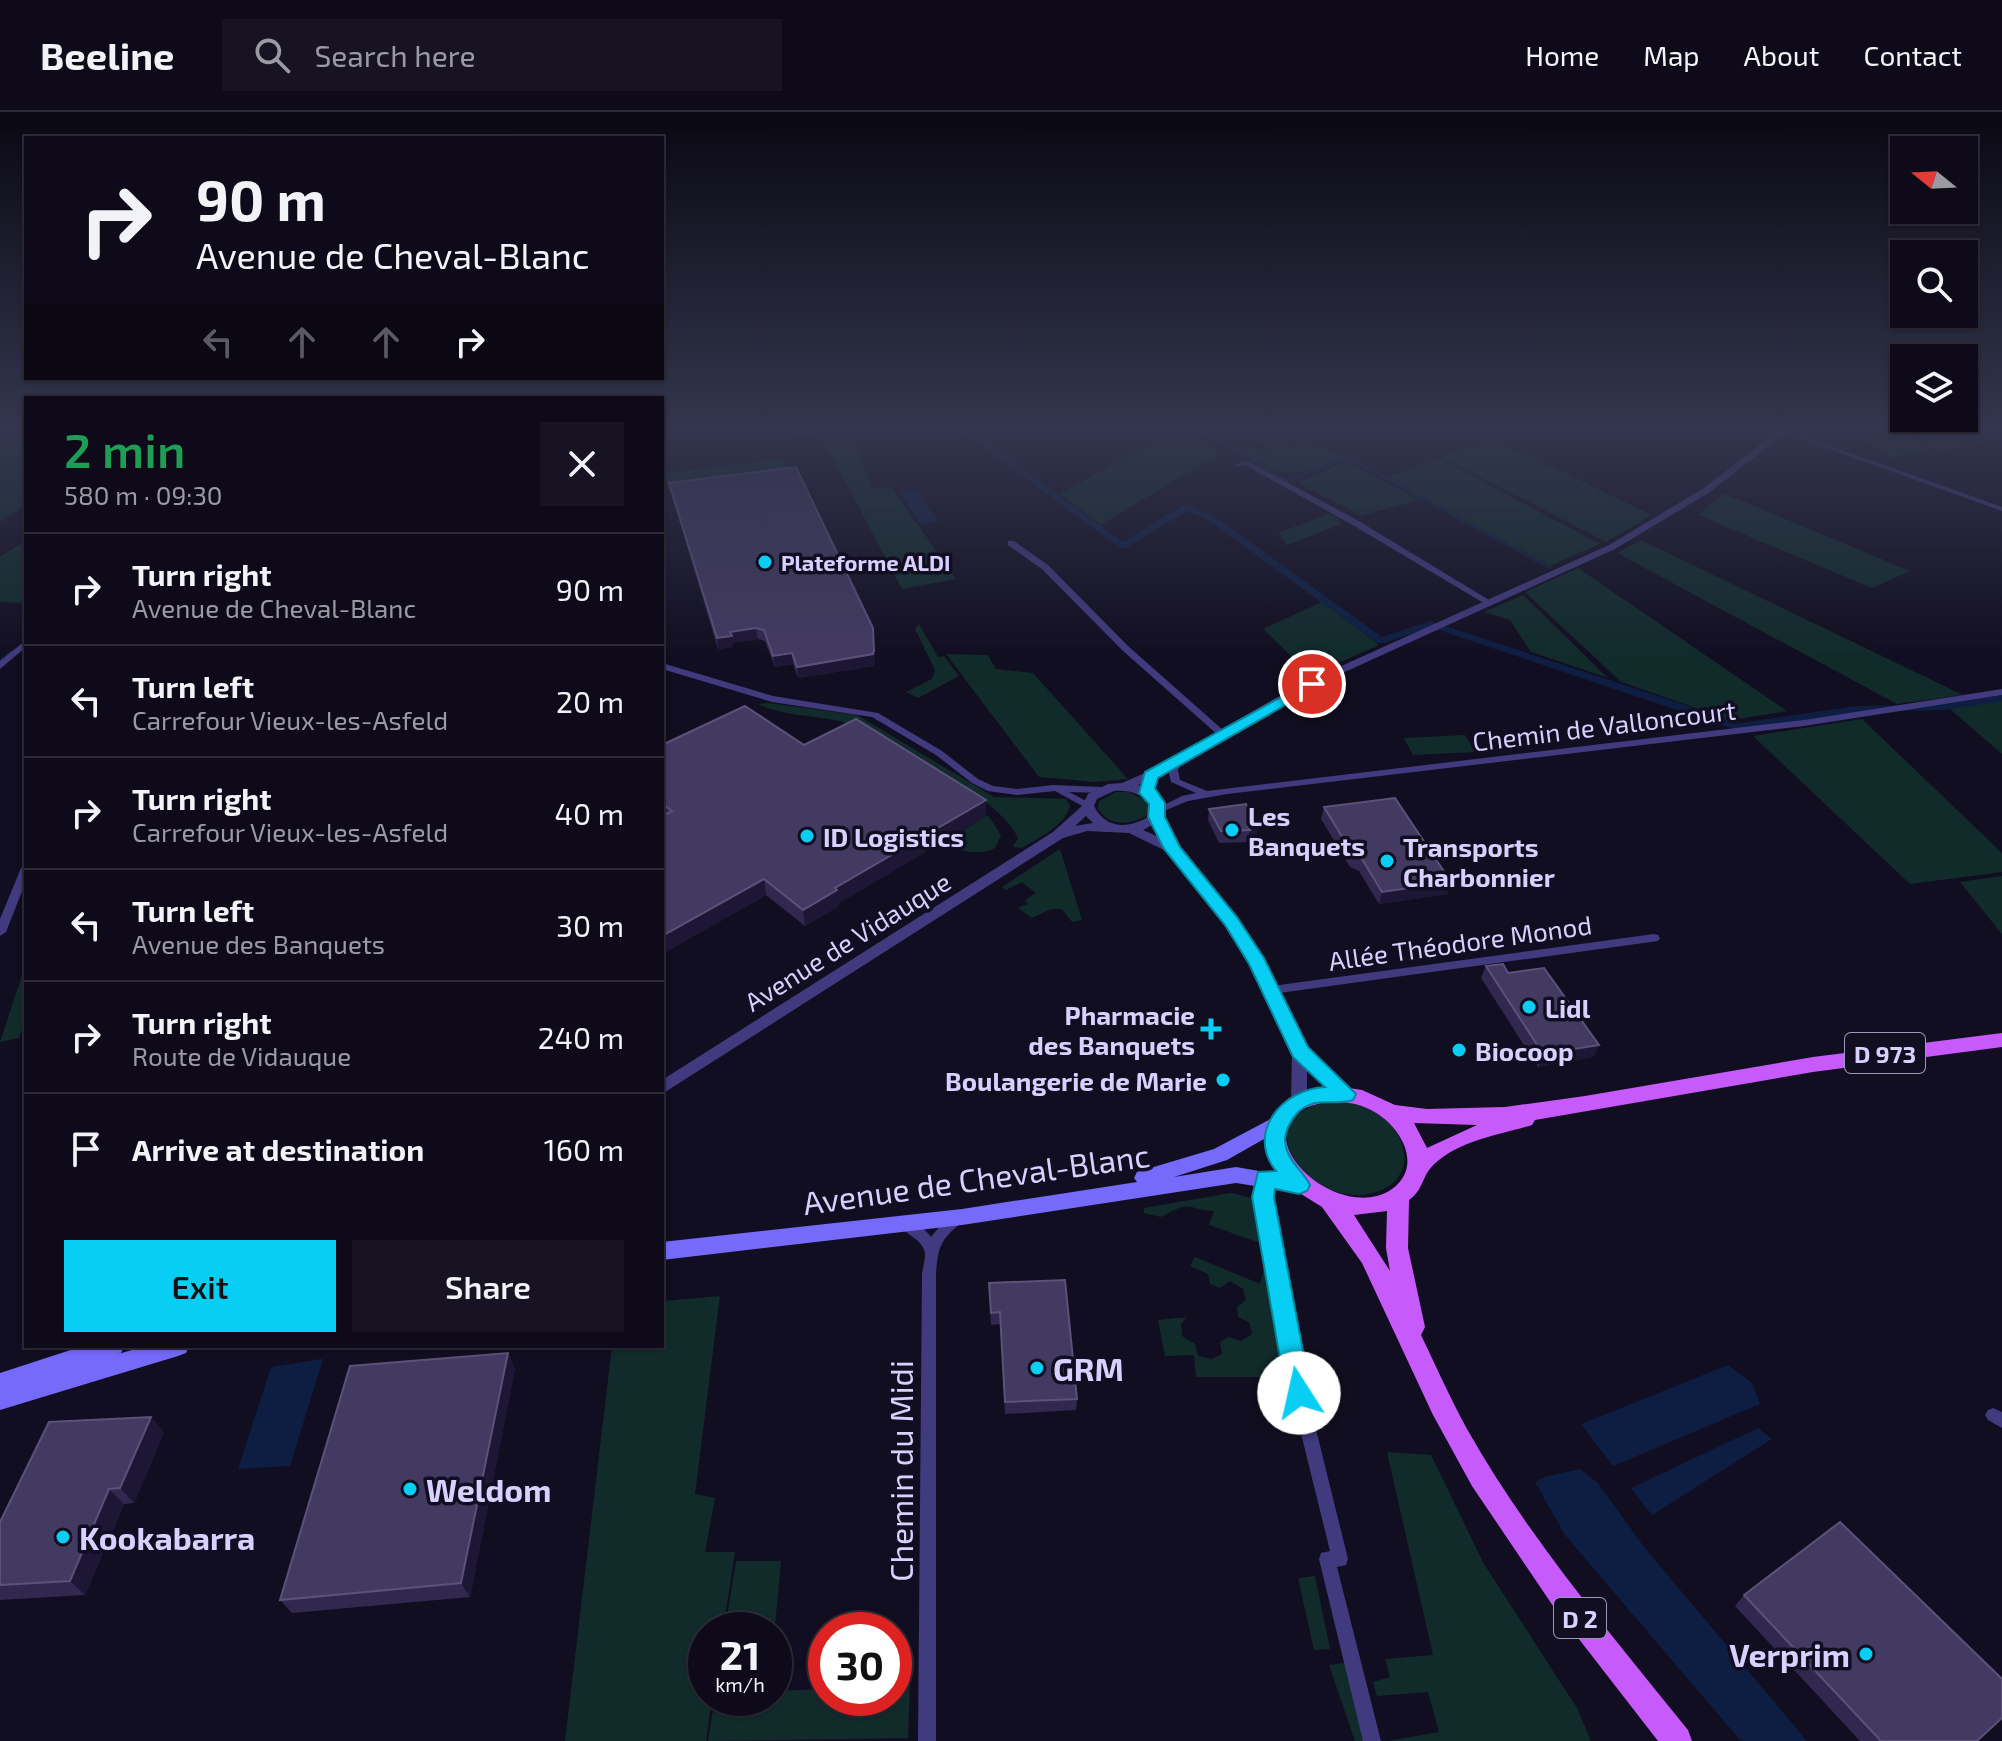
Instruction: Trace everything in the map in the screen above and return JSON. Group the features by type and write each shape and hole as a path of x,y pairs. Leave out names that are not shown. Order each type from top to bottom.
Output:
{"main road":[{"name":"D 973","path":"1391,1112 1445,1117 1562,1107 1828,1060 2002,1040"},
{"path":"1346,1094 1391,1112 1414,1137 1419,1166 1416,1178 1398,1197 1374,1206 1331,1202 1299,1185 1279,1160 1275,1134 1278,1122 1299,1101 1313,1096 1346,1094"},
{"name":"D 973","path":"1419,1166 1432,1153 1459,1139 1562,1107"},
{"name":"Avenue de Cheval-Blanc","path":"664,1244 901,1217 1098,1188 1171,1171 1220,1155 1278,1122"},
{"name":"Avenue de Cheval-Blanc","path":"664,1251 962,1217 1236,1175 1299,1185"},
{"name":"D 2","path":"1398,1197 1397,1248 1419,1353"},
{"name":"D 2","path":"1331,1202 1356,1232 1419,1353 1456,1434 1489,1490 1575,1611 1677,1741"},
{"path":"0,1383 107,1348"},
{"path":"0,1400 171,1348"}],"street":[{"path":"1322,504 1490,603"},
{"path":"664,667 758,695 875,715 991,789 1017,792 1124,787 1332,674 1624,539 1683,504"},
{"path":"1011,543 1045,567 1125,648 1221,733"},
{"path":"0,666 24,645"},
{"name":"Chemin de Valloncourt","path":"1149,795 1185,798 1804,723 2002,692"},
{"name":"Chemin de Valloncourt","path":"1179,758 1173,770 1176,782 1211,794"},
{"path":"1151,775 1149,795 1173,849 1231,921 1272,990 1300,1052 1346,1094"},
{"path":"1124,787 1149,795"},
{"path":"1054,788 1088,806"},
{"path":"1101,790 1092,797 1088,806 1091,815 1111,828 1131,829 1147,825 1158,813"},
{"name":"Chemin de Valloncourt","path":"1158,813 1185,798"},
{"name":"Avenue de Vidauque","path":"664,1087 1058,835 1088,806"},
{"name":"Avenue de Vidauque","path":"1058,835 1087,827 1111,828"},
{"path":"1131,829 1173,849"},
{"path":"0,932 24,873"},
{"name":"Allée Théodore Monod","path":"1272,990 1654,938"},
{"path":"1299,1101 1300,1052"},
{"path":"1266,1179 1263,1197 1299,1393 1340,1559 1327,1559 1372,1741"},
{"path":"904,1224 923,1236 931,1249 943,1229 962,1217"},
{"name":"Chemin du Midi","path":"927,1741 931,1249"}],"green space":[{"path":"0,504 24,504 24,506 0,522"},
{"path":"857,504 903,504 956,579 902,589"},
{"path":"1073,504 1136,504 1101,525"},
{"path":"1338,504 1404,504 1361,516"},
{"path":"1436,504 1525,504 1600,544 1550,566"},
{"path":"1532,504 1629,504 1652,515 1606,542"},
{"path":"1710,504 1749,504 1910,571 1872,588 1698,515"},
{"path":"1328,514 1335,515 1341,524 1287,545 1278,533"},
{"path":"1641,540 1963,695 1897,704 1617,553"},
{"path":"24,541 24,603 0,602 0,557"},
{"path":"1578,568 1787,711 1731,720 1621,682 1525,592"},
{"path":"1523,595 1608,678 1531,652 1510,620 1484,612"},
{"path":"1322,602 1379,645 1311,675 1263,629"},
{"path":"919,624 938,657 944,656 959,676 918,698 906,692 932,679 935,670 915,629"},
{"path":"946,654 988,655 996,669 1033,673 1128,779 1095,782 1039,777"},
{"path":"2002,701 2002,754 1949,708"},
{"path":"758,704 857,715 994,797 1066,799 1070,806 1062,820 1050,831 1022,848 1013,847 1018,838 1008,823 944,773 853,725 783,712"},
{"path":"1862,719 2002,853 2002,872 1910,884 1753,736"},
{"path":"1465,735 1475,752 1413,755 1404,738"},
{"path":"1116,792 1129,792 1147,802 1149,810 1146,816 1133,822 1120,823 1103,815 1098,809 1099,801"},
{"path":"988,815 1001,835 995,848 969,852 953,844 950,839"},
{"path":"1060,849 1082,920 1072,922 1062,909 1051,909 1032,918 1018,908 1028,904 1025,900 1036,893 1022,882 1006,890 1002,887"},
{"path":"2002,876 2002,934 1960,882"},
{"path":"24,969 24,1023 19,1038 0,1042"},
{"path":"1337,1101 1372,1110 1396,1132 1402,1143 1403,1167 1389,1186 1376,1192 1351,1195 1327,1188 1307,1176 1293,1158 1287,1140 1291,1123 1307,1109"},
{"path":"1231,1193 1259,1200 1266,1245 1209,1225 1214,1211 1189,1206 1161,1217 1144,1213 1144,1208"},
{"path":"1195,1257 1260,1284 1267,1257 1293,1377 1196,1377 1194,1355 1165,1356 1158,1320 1187,1317 1181,1324 1182,1336 1195,1344 1198,1356 1212,1359 1222,1354 1220,1342 1228,1337 1241,1341 1252,1334 1249,1322 1238,1317 1237,1307 1246,1300 1243,1289 1230,1281 1220,1288 1210,1284 1208,1274 1190,1266"},
{"path":"720,1296 695,1494 715,1498 705,1552 735,1552 726,1612 688,1612 688,1716 709,1716 706,1741 565,1741 612,1348 664,1348 664,1301"},
{"path":"1387,1452 1431,1455 1484,1564 1577,1708 1591,1741 1388,1741 1439,1732 1428,1692 1377,1696 1373,1682 1390,1677 1385,1659 1433,1655"},
{"path":"736,1561 781,1561 776,1612 728,1612"},
{"path":"1315,1576 1330,1649 1314,1650 1298,1578"},
{"path":"1350,1662 1368,1741 1355,1741 1329,1665"},
{"path":"792,1690 808,1690 808,1716 909,1716 908,1738 708,1741 712,1716 792,1716"}],"water":[{"path":"907,504 927,504 938,521 922,526"},
{"path":"323,1359 290,1466 238,1469 271,1367"},
{"path":"1728,1365 1752,1383 1760,1404 1613,1466 1581,1424"},
{"path":"1758,1428 1772,1439 1652,1515 1631,1488"},
{"path":"1580,1469 1598,1483 1644,1547 1807,1741 1741,1741 1565,1535 1535,1482"}],"building":[{"name":"Plateforme ALDI","path":"676,504 814,504 873,628 873,654 797,667 792,653 773,656 764,630 756,628 730,632 732,636 717,638"},
{"name":"ID Logistics","path":"745,706 804,745 856,719 986,800 803,910 764,879 664,935 664,815 672,811 664,805 664,744"},
{"name":"Transports Charbonnier","path":"1395,798 1451,882 1382,892 1362,859 1353,855 1324,807"},
{"path":"1246,804 1258,826 1248,827 1250,830 1221,831 1209,809"},
{"name":"Lidl","path":"1503,964 1508,973 1544,968 1599,1045 1543,1054 1486,966"},
{"name":"GRM","path":"1065,1280 1077,1399 1005,1402 1000,1312 991,1313 989,1283"},
{"name":"Weldom","path":"508,1353 461,1583 280,1600 350,1366"},
{"name":"Kookabarra","path":"151,1417 120,1488 109,1489 70,1581 0,1585 0,1522 49,1422"},
{"name":"Verprim","path":"1840,1522 2002,1679 2002,1718 1977,1741 1881,1741 1744,1595"}],"waterway":[{"path":"1066,504 1123,546 1186,507 1210,517 1381,641 1430,624 1739,727 1856,709 1944,707 2002,698"},
{"path":"1433,504 1550,568"},
{"path":"0,661 11,652"}],"place":[{"name":"Plateforme ALDI","path":"765,562"},
{"name":"Les Banquets","path":"1232,830"},
{"name":"ID Logistics","path":"807,836"},
{"name":"Transports Charbonnier","path":"1387,861"},
{"name":"Lidl","path":"1529,1007"},
{"name":"Pharmacie des Banquets","path":"1211,1029"},
{"name":"Biocoop","path":"1459,1050"},
{"name":"Boulangerie de Marie","path":"1223,1080"},
{"name":"GRM","path":"1037,1368"},
{"name":"Weldom","path":"410,1489"},
{"name":"Kookabarra","path":"63,1537"},
{"name":"Verprim","path":"1866,1654"}],"route":[{"path":"1299,1393 1263,1197 1264,1188 1266,1179 1299,1185 1279,1160 1275,1147 1275,1134 1283,1114 1299,1101 1313,1096 1346,1094 1300,1052 1258,963 1231,921 1173,849 1157,817 1157,803 1147,793 1147,783 1151,775 1312,684"}]}
